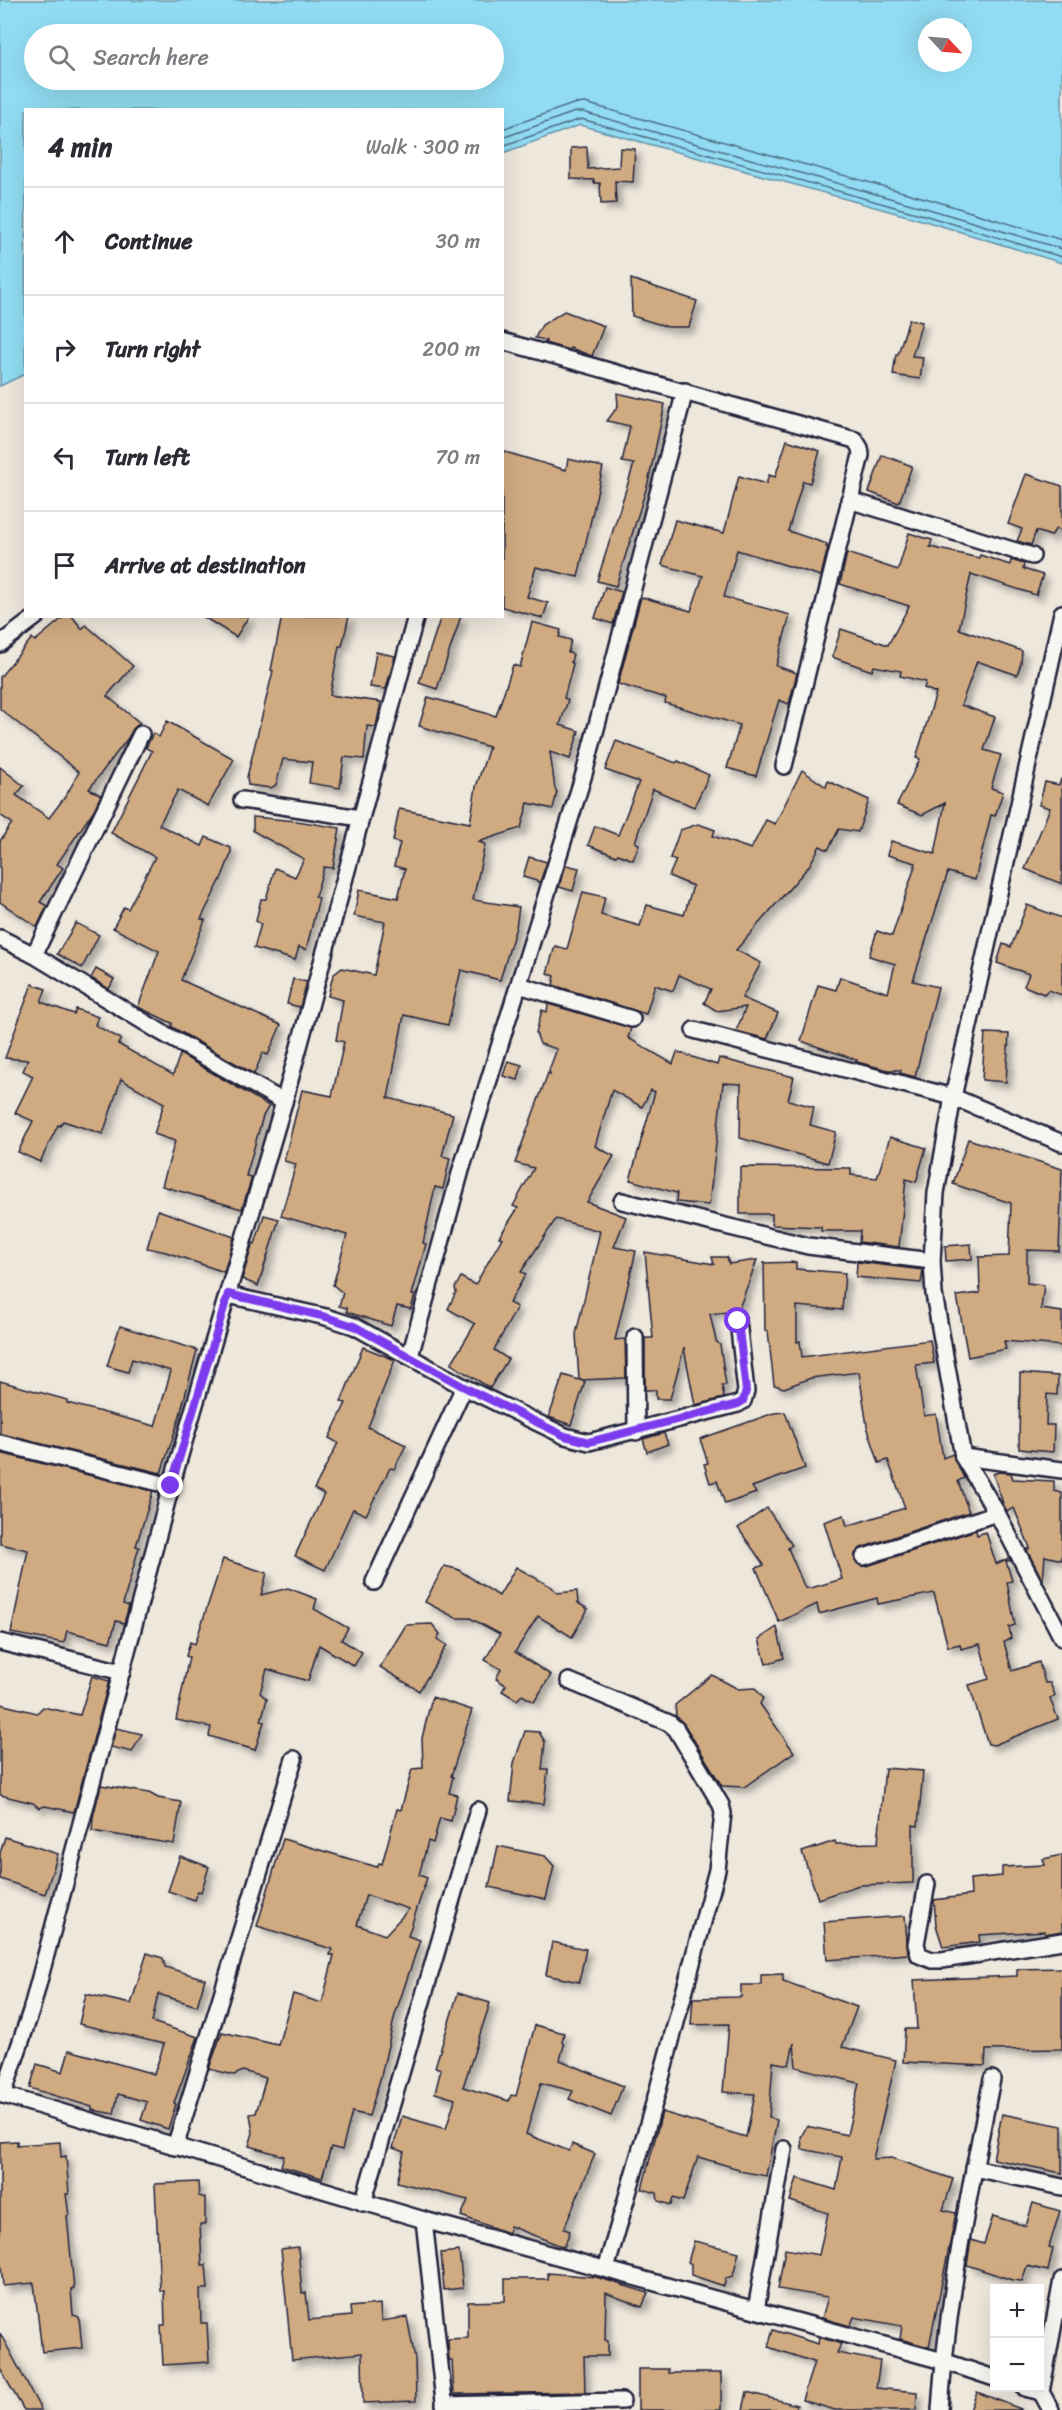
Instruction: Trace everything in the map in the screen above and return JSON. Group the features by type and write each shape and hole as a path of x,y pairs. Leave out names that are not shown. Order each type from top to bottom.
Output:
{"street":[{"path":"504,342 855,440 861,455 784,766"},
{"path":"410,1356 461,1170 584,774 685,391"},
{"path":"849,500 1032,556"},
{"path":"1062,612 1055,679 953,1096 936,1193 932,1261 934,1294 963,1457 997,1514 1062,1638"},
{"path":"0,644 33,618"},
{"path":"415,618 284,1102 171,1486 31,2011 1,2094 363,2203 943,2361 990,2377"},
{"path":"34,955 141,734"},
{"path":"242,800 360,818"},
{"path":"0,938 34,955 159,1031 284,1102"},
{"path":"519,986 632,1019"},
{"path":"694,1030 953,1096 1062,1143"},
{"path":"622,1201 797,1244 932,1261"},
{"path":"228,1294 326,1317 354,1326 464,1387 576,1440 589,1442 636,1432 743,1401 746,1391 738,1321"},
{"path":"635,1337 636,1432"},
{"path":"374,1582 464,1387"},
{"path":"0,1443 171,1486"},
{"path":"963,1457 1062,1470"},
{"path":"864,1557 997,1514"},
{"path":"0,1642 122,1672"},
{"path":"569,1680 669,1723 676,1730 721,1805 723,1813 717,1870 657,2093 606,2269"},
{"path":"175,2147 294,1759"},
{"path":"363,2203 478,1810"},
{"path":"927,1884 916,1944 919,1955 932,1960 942,1960 1062,1941"},
{"path":"940,2410 943,2361 974,2168 992,2079"},
{"path":"756,2310 784,2149"},
{"path":"974,2168 1062,2187"},
{"path":"424,2220 445,2408 622,2401"},
{"path":"1044,2376 1062,2280"},
{"path":"1041,2392 1051,2410"}],"water":[{"path":"0,0 1062,0 1062,263 925,221 580,125 504,153 504,108 24,108 24,374 0,386"}],"building":[{"path":"587,147 588,169 619,167 620,148 635,149 633,182 615,181 616,203 601,204 600,183 594,183 594,180 571,179 571,148"},
{"path":"631,279 697,301 689,327 668,327 632,316"},
{"path":"564,311 604,326 592,356 535,338 542,325"},
{"path":"909,319 922,322 912,356 923,357 920,379 893,375 896,354 898,354"},
{"path":"617,393 665,404 648,483 616,586 597,581 634,464 622,462 630,426 607,421 618,406"},
{"path":"787,440 820,451 810,483 803,481 788,531 827,544 826,547 828,547 821,576 737,550 724,597 790,615 776,666 797,673 789,704 779,700 756,776 727,768 740,725 665,703 666,698 618,684 641,597 691,611 703,576 662,565 675,520 724,533 739,476 766,484 769,475 775,477"},
{"path":"504,452 566,470 568,459 603,467 578,577 536,567 527,597 548,603 543,618 504,608"},
{"path":"882,455 912,466 899,503 869,492"},
{"path":"1026,474 1062,486 1062,532 1056,528 1051,536 1036,531 1031,545 1017,541 1022,529 1008,524"},
{"path":"909,533 932,540 930,547 979,558 980,555 1010,565 1011,560 1024,564 1023,569 1043,575 1036,595 971,574 959,629 1022,651 1021,663 1017,675 977,661 961,705 995,717 984,750 1001,755 991,788 1003,792 995,816 991,815 975,880 948,872 913,981 938,987 915,1077 900,1073 901,1070 888,1070 857,1062 857,1060 801,1041 818,985 836,990 840,977 888,993 895,964 869,956 877,931 892,936 916,863 887,855 891,841 935,854 945,803 922,815 897,805 920,759 916,758 936,693 924,688 926,682 900,676 901,671 874,666 872,671 832,657 841,629 888,645 909,606 840,584 847,553 898,570"},
{"path":"605,587 622,592 613,624 595,618"},
{"path":"63,618 74,618 82,629 86,625 133,666 107,696 140,723 133,729 89,789 101,795 94,810 57,864 63,868 40,902 47,906 37,927 0,902 0,841 12,823 0,815 0,767 24,786 16,795 49,818 67,794 79,772 0,709 0,677 32,638 35,641"},
{"path":"205,618 248,618 236,637"},
{"path":"282,618 349,618 342,646 339,646 330,695 381,702 376,727 367,726 364,759 344,757 340,788 309,783 312,762 283,759 276,785 271,788 248,785 247,777 273,671 271,670"},
{"path":"440,618 460,618 437,689 419,683"},
{"path":"532,622 561,630 559,637 571,640 568,653 573,654 571,662 573,664 564,698 568,700 560,725 579,731 570,759 550,752 557,792 553,809 528,803 521,828 478,842 485,844 473,900 519,907 516,927 500,980 461,970 448,1025 404,1015 388,1098 453,1114 442,1156 450,1158 443,1189 435,1187 423,1243 426,1244 412,1295 415,1295 411,1309 397,1306 391,1326 347,1312 347,1308 339,1306 343,1293 333,1285 347,1235 281,1216 296,1164 284,1161 302,1090 332,1096 344,1042 336,1040 343,1000 328,996 333,975 342,968 374,975 385,922 354,916 359,890 398,898 405,869 394,866 400,843 393,841 399,809 470,823 476,787 489,747 419,726 428,697 496,716 513,665 520,667"},
{"path":"376,652 395,656 386,689 370,687"},
{"path":"167,721 234,759 208,806 178,790 159,825 202,846 206,837 231,848 231,854 221,879 201,919 205,920 181,980 281,1025 268,1055 263,1053 254,1074 172,1027 172,1023 138,1007 159,951 113,928 124,907 128,909 155,857 111,833 152,751 146,748 153,733 159,737"},
{"path":"616,741 676,763 678,761 709,775 694,807 653,789 635,842 639,844 633,860 588,845 595,826 618,835 639,782 605,770"},
{"path":"802,770 826,787 828,781 869,800 858,832 839,829 828,850 820,846 809,866 736,950 761,963 742,998 778,1013 767,1039 736,1031 746,1007 717,1011 704,1003 711,989 679,975 673,991 655,985 646,1014 553,985 555,976 547,973 555,946 567,949 583,892 605,897 601,915 640,926 647,905 684,915 693,886 669,876 676,860 670,858 680,830 698,824 715,830 713,836 751,849 766,820 775,824"},
{"path":"1061,779 1062,884 1025,869 1050,808 1039,805 1045,782 1059,785"},
{"path":"253,817 340,828 333,868 324,867 315,897 319,898 306,950 299,947 295,960 254,948 261,924 256,921 261,899 266,899 275,868 295,877 304,859 253,831"},
{"path":"529,857 547,862 540,882 523,877"},
{"path":"566,865 579,868 573,891 559,887"},
{"path":"1027,905 1062,918 1062,995 1048,990 1044,994 1024,986 1029,974 997,963 1003,944 1011,947"},
{"path":"76,923 99,935 82,968 57,954"},
{"path":"96,969 114,979 109,989 91,978"},
{"path":"293,979 307,982 300,1007 287,1004"},
{"path":"32,984 46,989 41,1002 74,1014 76,1009 98,1017 95,1025 121,1039 118,1044 173,1075 180,1054 269,1106 263,1116 246,1176 252,1177 242,1209 162,1186 175,1141 154,1134 164,1103 121,1079 103,1134 63,1121 60,1126 58,1125 40,1162 18,1152 33,1121 15,1113 33,1076 23,1071 28,1060 5,1058"},
{"path":"548,1004 631,1028 628,1038 673,1064 677,1052 717,1065 719,1058 794,1077 788,1100 814,1107 810,1125 836,1132 828,1163 740,1138 741,1084 723,1083 709,1205 676,1202 677,1193 630,1180 655,1092 651,1090 642,1107 612,1090 595,1146 614,1156 587,1202 626,1217 614,1247 636,1251 615,1340 625,1339 626,1378 580,1380 585,1382 571,1425 549,1417 563,1375 579,1380 576,1334 600,1231 556,1219 521,1272 526,1274 509,1303 517,1307 494,1350 508,1359 490,1388 451,1364 475,1324 448,1309 456,1292 455,1288 461,1277 475,1285 502,1238 499,1237 518,1208 513,1206 534,1168 515,1163 548,1073 550,1074 549,1070 557,1049 540,1044 536,1033 542,1010 547,1012"},
{"path":"985,1033 1009,1034 1006,1082 982,1080"},
{"path":"508,1061 522,1065 518,1080 503,1076"},
{"path":"890,1137 926,1148 916,1182 906,1179 899,1247 859,1242 860,1231 821,1231 821,1227 772,1225 772,1214 740,1214 740,1167 851,1168 851,1175 877,1178"},
{"path":"968,1139 1062,1169 1059,1251 1027,1250 1027,1283 1044,1285 1041,1309 1062,1312 1062,1346 1004,1341 1006,1349 968,1357 957,1296 980,1293 979,1257 1009,1256 1011,1203 953,1184"},
{"path":"158,1210 234,1237 224,1272 166,1252 147,1248"},
{"path":"264,1215 279,1219 258,1286 242,1279"},
{"path":"971,1244 972,1259 946,1261 945,1246"},
{"path":"645,1252 714,1264 712,1257 727,1257 729,1264 757,1260 738,1311 710,1314 716,1341 720,1345 726,1385 722,1385 724,1398 695,1405 684,1348 670,1399 656,1399 656,1390 645,1390 645,1338 653,1338"},
{"path":"796,1262 796,1269 845,1273 842,1310 797,1306 797,1342 800,1341 802,1357 930,1340 934,1363 916,1365 924,1416 936,1414 943,1458 953,1454 964,1478 958,1481 969,1512 861,1548 855,1554 855,1561 861,1566 867,1566 976,1530 977,1535 986,1532 996,1564 1009,1558 1011,1561 1006,1561 1012,1581 1007,1582 1015,1625 1009,1627 1011,1638 1004,1642 1012,1671 1039,1662 1045,1683 1050,1683 1055,1695 1050,1699 1058,1719 994,1745 988,1744 969,1685 989,1679 980,1644 961,1649 960,1644 948,1647 934,1593 878,1604 877,1598 819,1614 817,1604 779,1622 756,1568 764,1565 738,1528 767,1508 792,1545 788,1548 805,1588 811,1588 842,1579 824,1522 844,1515 847,1526 905,1508 888,1460 879,1463 867,1426 859,1372 811,1378 784,1388 774,1385 768,1331 765,1331 764,1263"},
{"path":"857,1262 923,1270 921,1283 856,1277"},
{"path":"120,1326 197,1350 179,1419 161,1473 0,1434 0,1381 67,1400 67,1403 155,1426 171,1371 132,1359 128,1372 107,1366"},
{"path":"363,1347 395,1360 368,1427 406,1445 394,1469 390,1468 366,1515 353,1509 325,1570 295,1556 324,1494 314,1489 338,1443 329,1438 346,1403 341,1402"},
{"path":"1020,1373 1058,1376 1057,1395 1047,1394 1046,1425 1054,1425 1053,1452 1019,1449"},
{"path":"785,1412 805,1468 752,1487 756,1493 725,1504 717,1481 710,1483 704,1464 708,1463 700,1439 774,1413"},
{"path":"664,1433 668,1444 647,1452 643,1439"},
{"path":"0,1453 153,1491 136,1546 139,1547 123,1604 129,1606 124,1623 116,1621 110,1642 67,1631 64,1643 11,1633 28,1550 0,1544"},
{"path":"1011,1473 1013,1479 1054,1481 1054,1491 1062,1493 1062,1560 1045,1556 1043,1581 1027,1550 1030,1548 1014,1508 1007,1511 1004,1506 993,1474"},
{"path":"223,1559 267,1573 261,1595 288,1588 317,1599 314,1609 348,1628 341,1640 362,1652 354,1666 319,1645 308,1681 267,1669 260,1693 267,1699 261,1721 264,1722 255,1750 209,1736 211,1727 176,1720 190,1642 195,1644"},
{"path":"444,1566 457,1569 499,1596 516,1567 552,1587 557,1593 577,1591 578,1603 588,1609 572,1637 538,1616 515,1652 551,1675 534,1702 522,1695 517,1700 502,1691 506,1685 496,1679 501,1669 485,1660 500,1634 470,1618 456,1618 425,1602"},
{"path":"432,1624 440,1634 437,1639 447,1645 419,1691 380,1667 406,1625"},
{"path":"777,1627 784,1658 766,1664 759,1639"},
{"path":"712,1675 738,1689 755,1688 763,1698 760,1704 794,1752 744,1787 722,1786 684,1724 676,1716 675,1705"},
{"path":"92,1676 109,1681 74,1812 45,1806 39,1808 33,1803 0,1795 0,1704 37,1713 43,1707 80,1715"},
{"path":"432,1697 472,1710 451,1776 453,1777 449,1793 457,1795 451,1821 440,1818 433,1843 428,1841 419,1875 427,1878 408,1936 420,1940 395,2015 369,2116 352,2112 342,2150 331,2147 322,2178 281,2166 284,2156 249,2146 253,2133 250,2114 256,2113 266,2078 243,2071 234,2075 209,2069 222,2032 278,2045 293,1994 322,2003 334,1955 330,1955 332,1949 257,1926 283,1839 377,1867 379,1863 382,1864 397,1809 401,1810 412,1769 423,1768 422,1738","holes":["366,1895 409,1909 385,1935 357,1925"]},
{"path":"116,1728 142,1734 132,1752 111,1747"},
{"path":"525,1731 539,1732 545,1742 542,1770 548,1770 544,1804 510,1801 514,1763"},
{"path":"885,1768 923,1771 918,1826 913,1825 913,1883 859,1885 818,1899 802,1852 835,1841 836,1844 878,1843"},
{"path":"101,1785 149,1793 158,1798 181,1802 174,1844 92,1831"},
{"path":"5,1837 58,1854 45,1894 0,1879 0,1853"},
{"path":"498,1846 545,1856 554,1866 546,1899 489,1887"},
{"path":"1062,1855 1062,1931 1045,1934 1045,1931 979,1935 980,1942 943,1947 936,1925 934,1900 971,1895 970,1879 1002,1876 1002,1867 1045,1865 1043,1859"},
{"path":"180,1856 209,1867 201,1892 198,1891 195,1900 168,1891"},
{"path":"905,1916 908,1954 827,1960 824,1922"},
{"path":"552,1942 586,1949 579,1982 546,1975"},
{"path":"147,1953 163,1958 165,1967 205,1979 197,2006 158,1994 152,2022 198,2037 174,2103 176,2104 168,2129 141,2120 147,2102 118,2094 114,2114 92,2110 92,2107 30,2088 37,2064 63,2072 69,2050 154,2074 164,2044 79,2024 86,1994 131,2004"},
{"path":"1062,1968 1062,2049 986,2050 985,2066 903,2062 905,2029 917,2029 914,1980 1017,1976 1017,1969"},
{"path":"783,1974 783,1981 857,2007 842,2047 896,2060 873,2159 892,2158 953,2179 943,2210 956,2213 929,2347 900,2339 902,2326 854,2317 850,2326 822,2318 828,2297 778,2289 785,2249 819,2255 828,2213 790,2201 797,2178 836,2190 842,2157 802,2149 801,2137 807,2126 847,2135 859,2083 796,2067 794,2043 789,2065 773,2062 769,2118 777,2120 766,2176 739,2171 739,2169 698,2157 683,2201 673,2198 671,2205 658,2201 657,2193 642,2189 662,2112 746,2137 755,2094 723,2092 729,2024 691,2025 693,1998 741,1997 741,1985 761,1985 761,1975"},
{"path":"458,1993 490,2003 463,2087 509,2101 511,2095 516,2096 535,2025 564,2033 560,2060 623,2086 611,2116 569,2099 573,2091 541,2083 526,2134 569,2151 572,2144 595,2154 564,2229 570,2231 564,2247 510,2226 508,2233 461,2216 468,2200 397,2182 404,2152 393,2148 402,2116 446,2129 455,2099 435,2093 441,2069 435,2067"},
{"path":"1002,2114 1062,2126 1062,2173 993,2159"},
{"path":"17,2141 17,2145 60,2142 61,2157 66,2156 69,2194 66,2194 69,2216 67,2216 74,2289 71,2289 73,2315 79,2317 82,2348 42,2352 34,2283 3,2286 0,2256 0,2142"},
{"path":"198,2182 199,2196 205,2198 205,2224 200,2224 202,2265 206,2265 208,2289 200,2289 201,2323 207,2323 209,2362 163,2365 161,2325 165,2325 164,2291 160,2291 155,2184"},
{"path":"1033,2203 1060,2211 1049,2247 1053,2248 1048,2271 1027,2266 1022,2281 1012,2280 967,2265 971,2240 984,2244 993,2216 1026,2226"},
{"path":"694,2241 739,2252 733,2276 726,2278 724,2286 691,2275 691,2264 688,2262"},
{"path":"298,2247 302,2293 306,2293 309,2320 351,2316 350,2307 380,2304 381,2321 407,2317 415,2359 416,2401 363,2403 362,2353 292,2360 281,2249"},
{"path":"459,2251 463,2288 444,2290 441,2253"},
{"path":"548,2273 596,2277 648,2293 642,2307 606,2293 605,2340 608,2341 608,2356 584,2356 585,2392 454,2394 448,2339 468,2338 468,2302 505,2301 505,2279 548,2279"},
{"path":"773,2330 818,2344 819,2337 841,2344 837,2353 880,2361 876,2388 917,2392 916,2410 835,2410 802,2400 814,2362 768,2347"},
{"path":"0,2333 41,2410 24,2410 0,2369"},
{"path":"638,2369 668,2369 668,2373 721,2373 721,2410 638,2410"},
{"path":"747,2392 797,2405 796,2410 743,2410"},
{"path":"977,2392 1021,2409 1021,2410 970,2410"}],"route":[{"path":"171,1486 228,1294 326,1317 354,1326 464,1387 565,1436 589,1442 636,1432 743,1401 746,1391 738,1321"}]}
